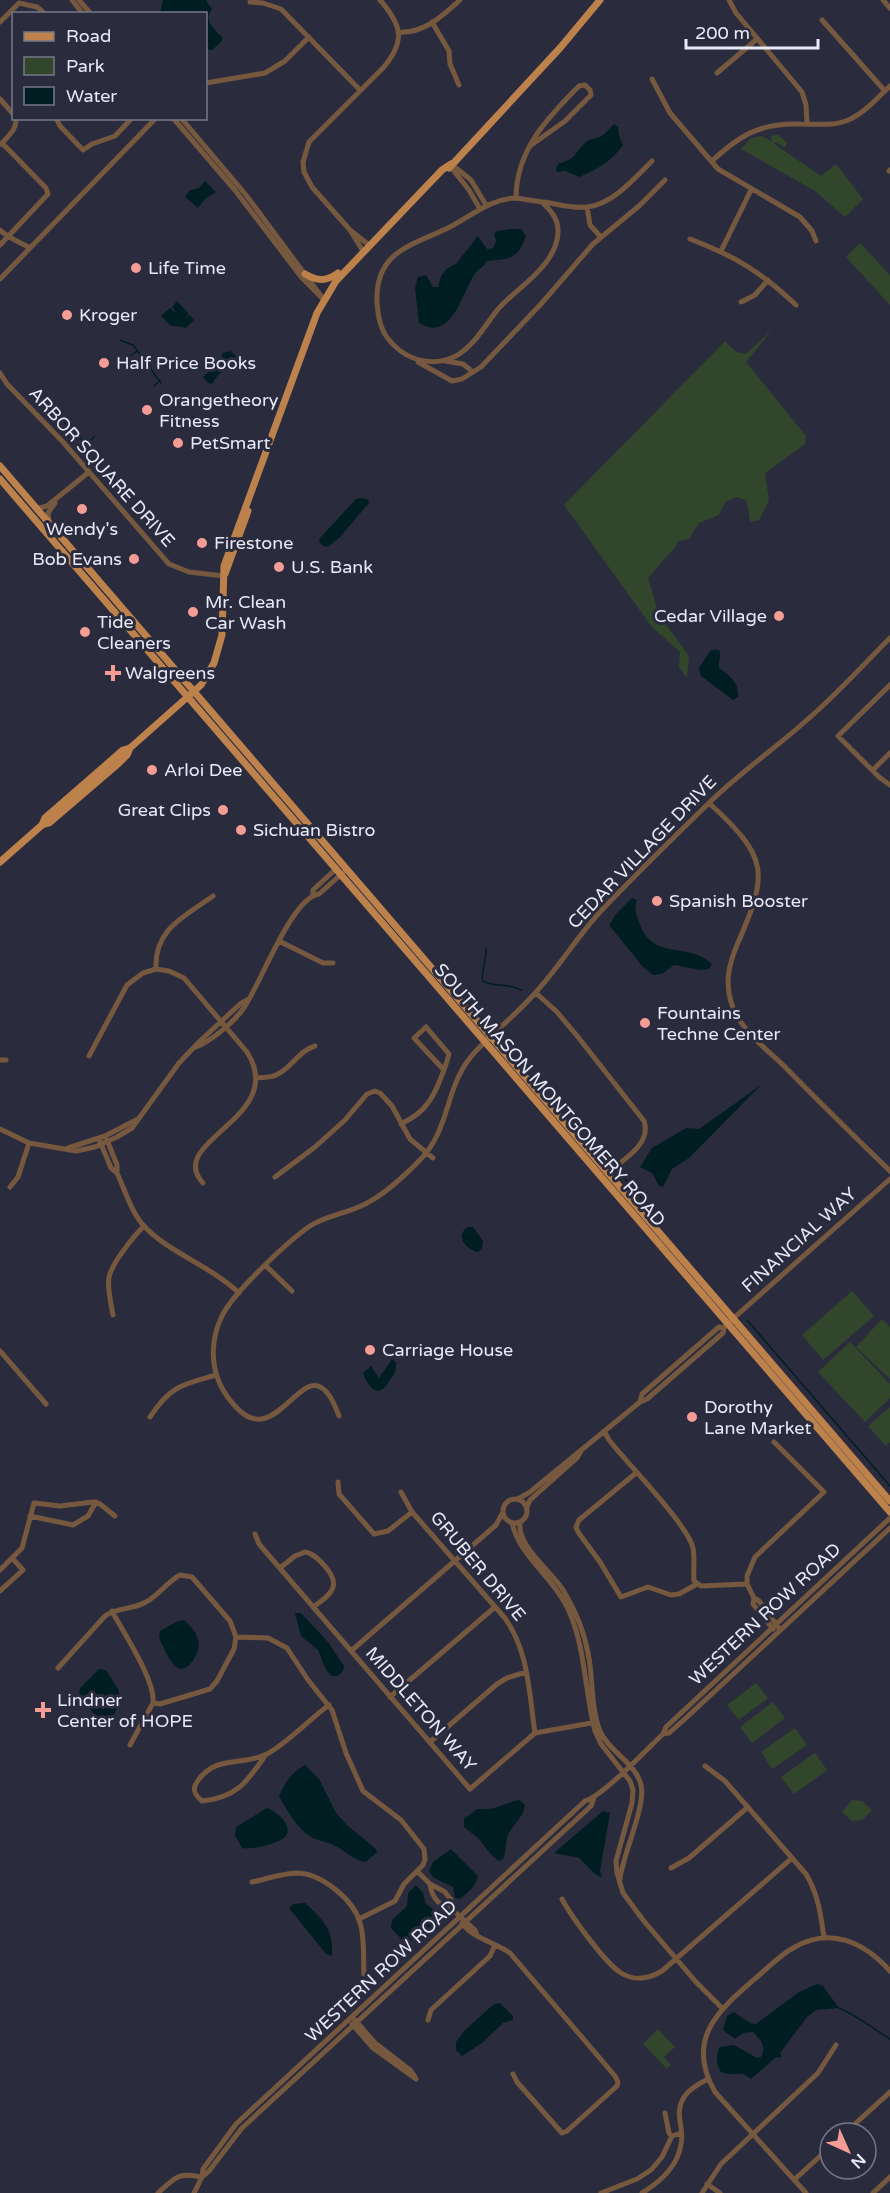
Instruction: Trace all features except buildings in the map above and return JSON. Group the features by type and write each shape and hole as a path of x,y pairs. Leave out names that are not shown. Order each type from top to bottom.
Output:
{"main road":[{"path":"324,300 554,55 600,0"},
{"path":"0,862 42,825 45,818 70,796 123,750 130,748 190,695 210,672 220,649 223,570 226,556 248,502 297,363 324,300 329,290 348,267 442,170 451,164"},
{"path":"305,274 318,280 325,280 348,267"},
{"path":"0,466 168,664 190,695"},
{"path":"0,479 190,695"},
{"name":"SOUTH MASON MONTGOMERY ROAD","path":"190,695 488,1040 890,1512"},
{"name":"SOUTH MASON MONTGOMERY ROAD","path":"488,1040 607,1173 728,1324 890,1501"}],"street":[{"path":"72,0 81,12"},
{"path":"79,0 89,12"},
{"path":"363,251 350,230 312,187 304,172 303,162 309,142 393,56 398,46 399,32 395,20 380,0"},
{"path":"399,32 408,33 419,30 460,0"},
{"path":"729,0 736,13 802,92 806,105 807,124"},
{"path":"883,0 890,8"},
{"path":"0,22 18,1 37,7 43,12"},
{"path":"250,2 263,3 281,9 360,90"},
{"path":"822,20 885,91"},
{"path":"432,22 449,51 450,64 459,85"},
{"path":"207,83 265,73 285,61 309,37"},
{"path":"717,73 757,39"},
{"path":"652,79 670,113 722,173 800,217 812,231 816,241"},
{"path":"516,198 519,176 530,146 544,122 579,86 585,85 591,95 575,112 530,146"},
{"path":"712,160 749,132 778,124 834,123 847,120 866,108 890,86"},
{"path":"0,99 12,113"},
{"path":"0,245 48,194 46,188 1,144 12,133 16,125 15,120"},
{"path":"57,120 83,150 114,136 130,120"},
{"path":"0,279 154,120"},
{"path":"175,120 234,189 302,278 324,300"},
{"path":"183,120 246,195 324,300"},
{"path":"652,161 624,188 604,201 586,207 516,198 498,200 449,228 403,248 393,256 382,273 377,292 381,326 393,345 449,381 459,381 500,348 600,236 639,206 665,180"},
{"path":"451,164 483,207"},
{"path":"721,251 751,190"},
{"path":"443,361 459,355 470,346 496,312 536,273 550,255 557,239 558,226 555,216 542,202"},
{"path":"586,207 589,222 600,236"},
{"path":"0,230 7,237 14,238 30,248"},
{"path":"350,230 369,245"},
{"path":"690,239 748,265 796,305"},
{"path":"741,302 755,295 768,280"},
{"path":"414,359 426,362 460,363 473,372"},
{"name":"ARBOR SQUARE DRIVE","path":"0,373 7,384 169,564 189,572 224,576"},
{"path":"36,509 46,507 88,472"},
{"path":"49,524 48,513 58,498"},
{"name":"CEDAR VILLAGE DRIVE","path":"339,1416 332,1398 317,1385 305,1389 271,1417 251,1420 243,1414 227,1397 216,1375 213,1354 215,1334 222,1316 239,1293 312,1225 373,1200 416,1165 427,1153 444,1123 460,1070 536,993 599,914 730,783 812,716 890,638"},
{"path":"890,685 838,736 890,784"},
{"path":"873,770 890,753"},
{"path":"709,803 747,843 755,858 759,874 759,888 755,904 729,965 728,991 735,1013 756,1039 890,1171"},
{"path":"0,1129 29,1143 67,1149 103,1140 137,1119 172,1071 224,1024 240,1004 249,999 294,915 313,895 313,890 341,870"},
{"path":"156,969 157,948 162,936 213,896"},
{"path":"279,941 326,964 333,963"},
{"path":"89,1056 127,985 143,973 156,969 169,971 184,978 251,1057 256,1078 253,1094 247,1105 196,1158 195,1170 203,1183"},
{"path":"536,993 578,1037 644,1120 646,1134 641,1143 607,1173"},
{"path":"401,1124 412,1118 428,1103 443,1069 449,1054 426,1027 414,1038 443,1069"},
{"path":"256,1078 279,1073 301,1053 315,1046"},
{"path":"275,1177 315,1147 371,1092 380,1093 385,1098 410,1139 434,1158"},
{"path":"103,1140 117,1166 117,1173 134,1210 144,1226 166,1243 223,1279 239,1293"},
{"path":"10,1187 18,1177 29,1143"},
{"name":"FINANCIAL WAY","path":"581,1451 640,1402 642,1394 719,1327 728,1324 890,1179"},
{"path":"114,1315 108,1286 110,1276 144,1226"},
{"path":"266,1266 292,1291"},
{"path":"0,1351 46,1404"},
{"path":"150,1417 171,1391 216,1375"},
{"path":"604,1431 690,1540 693,1549 694,1581 700,1586 747,1584"},
{"path":"774,1442 824,1492 755,1557 747,1576 747,1584 754,1598 759,1601 776,1629"},
{"path":"351,1651 496,1526 507,1502 530,1492 575,1453 581,1451"},
{"path":"581,1451 577,1458 530,1500 527,1514 520,1523 520,1533 524,1542 558,1583 570,1608 601,1744 631,1784 634,1797 616,1861 623,1893 632,1908 722,2008"},
{"path":"636,1473 579,1520 578,1532 621,1597 648,1587 671,1595 679,1594 697,1584"},
{"path":"338,1482 339,1494 374,1533 387,1531 412,1512"},
{"name":"GRUBER DRIVE","path":"402,1492 412,1512 514,1632 522,1649 535,1733"},
{"path":"518,1499 527,1507"},
{"path":"0,1570 22,1548 32,1506 37,1502 60,1506 96,1502 115,1516"},
{"path":"30,1516 74,1525 88,1516 96,1502"},
{"path":"503,1512 505,1518 511,1523 525,1553 552,1583 570,1608"},
{"name":"WESTERN ROW ROAD","path":"776,1629 890,1518"},
{"path":"496,1526 520,1523"},
{"name":"WESTERN ROW ROAD","path":"202,2177 242,2128 591,1806 594,1798 663,1734 666,1727 890,1528"},
{"name":"MIDDLETON WAY","path":"255,1534 258,1544 470,1789 535,1733"},
{"path":"280,1568 304,1552 314,1556 329,1573 334,1582 333,1588 313,1607"},
{"path":"0,1591 23,1570 13,1559"},
{"path":"58,1668 98,1623 112,1611 148,1602 174,1578 186,1575 197,1580 226,1615 236,1637 234,1649 217,1681 210,1689 160,1704 153,1703"},
{"path":"390,1697 495,1607"},
{"path":"112,1611 152,1689 153,1703 130,1745"},
{"path":"236,1637 258,1636 278,1642 287,1648 308,1680 329,1705 363,1791 401,1820 423,1846 424,1862 404,1884 392,1904 359,1919"},
{"path":"430,1742 497,1684 526,1672"},
{"path":"265,1756 224,1762 207,1770 195,1784 194,1791 197,1797 202,1801 213,1800 233,1792 250,1777 265,1756 329,1705"},
{"path":"535,1733 595,1722"},
{"path":"595,1722 604,1738 640,1780 642,1793 622,1863 620,1883"},
{"path":"705,1766 725,1780 806,1874 816,1895 824,1938"},
{"name":"WESTERN ROW ROAD","path":"194,2193 202,2177 203,2169 236,2124 585,1801 594,1798"},
{"path":"672,1868 695,1853 748,1807"},
{"path":"562,1899 580,1927 623,1974 639,1978 653,1976 792,1858"},
{"path":"417,1871 430,1884 447,1893 455,1912 475,1930 477,1935 510,1953 618,2082 617,2086 562,2133 517,2082 513,2074"},
{"path":"252,1881 292,1874 312,1876 335,1888 353,1908 359,1919 364,1974"},
{"path":"430,1884 437,1902 455,1912"},
{"path":"806,2193 721,2100 708,2079 704,2047 709,2027 722,2008 788,1951 803,1943 824,1938 842,1939 862,1946 890,1971"},
{"path":"428,2020 431,2010 490,1956 495,1945"},
{"path":"350,2019 373,2048 416,2079 410,2070 355,2025"},
{"path":"702,2193 721,2164 818,2073 836,2045"},
{"path":"642,2193 660,2181 680,2151 679,2112 682,2099 691,2088 708,2079"},
{"path":"858,2121 890,2092"},
{"path":"665,2113 669,2133 672,2136"},
{"path":"601,2193 638,2179 651,2170 662,2157 672,2136 681,2133"},
{"path":"794,2180 818,2158"},
{"path":"158,2193 179,2175 202,2177"},
{"path":"873,2193 890,2177"},
{"path":"707,2184 720,2193"}],"green space":[{"path":"778,135 788,143 784,148 777,142 773,143 821,176 836,164 863,199 845,217 815,191 741,149 751,138 762,136 772,142 771,137"},
{"path":"860,243 890,275 890,305 846,257"},
{"path":"772,330 746,362 806,436 805,444 765,473 769,500 759,520 750,522 747,501 737,497 725,502 719,515 699,523 689,539 678,541 648,578 659,615 689,656 687,678 679,667 680,652 652,627 564,505 725,341 736,352 746,354"},
{"path":"852,1291 874,1316 823,1360 802,1335"},
{"path":"882,1319 890,1327 890,1379 856,1347"},
{"path":"850,1342 890,1384 890,1398 865,1422 818,1372"},
{"path":"890,1407 890,1442 886,1446 868,1426"},
{"path":"756,1683 768,1698 739,1720 727,1705"},
{"path":"773,1702 785,1718 752,1743 740,1727"},
{"path":"795,1728 807,1745 772,1769 761,1752"},
{"path":"815,1753 827,1770 794,1794 781,1777"},
{"path":"852,1800 862,1801 872,1810 862,1820 852,1821 842,1812"},
{"path":"658,2029 675,2047 664,2057 671,2065 667,2069 643,2044"}],"water":[{"path":"163,0 206,0 212,9 209,21 222,37 222,41 212,50 207,49 207,12 160,12"},
{"path":"614,124 618,127 623,145 609,160 579,177 565,171 557,172 556,168 559,163 572,158 587,141 603,135"},
{"path":"205,181 216,192 205,199 198,208 185,197 190,190 199,188"},
{"path":"521,229 526,236 516,254 506,259 487,261 474,275 460,304 447,322 439,327 419,323 415,288 418,277 426,275 433,287 438,287 446,269 456,264 478,236 487,249 493,248 496,241 494,234 497,231"},
{"path":"177,301 189,314 183,320 190,315 194,320 186,328 171,326 161,316 170,308 177,314 172,307"},
{"path":"230,351 236,356 235,362 218,375 212,384 208,383 203,377 217,364 223,353"},
{"path":"363,498 369,503 340,537 328,547 323,546 319,542 320,538 356,499"},
{"path":"716,649 720,651 719,668 737,687 738,697 733,700 701,676 699,668 710,651"},
{"path":"632,898 637,900 636,913 639,922 645,934 653,942 662,947 703,957 712,964 709,969 700,970 674,965 662,974 653,975 643,967 609,925 616,914"},
{"path":"761,1085 689,1158 672,1169 663,1187 659,1186 652,1173 640,1167 652,1148 686,1128 699,1129"},
{"path":"467,1227 473,1227 483,1241 482,1248 478,1252 466,1245 462,1239"},
{"path":"392,1359 396,1362 393,1376 384,1388 377,1391 373,1389 363,1373 371,1366 379,1378"},
{"path":"295,1613 301,1613 328,1642 344,1666 338,1676 332,1676 326,1670 318,1650 301,1636"},
{"path":"184,1620 194,1630 199,1644 197,1653 189,1666 180,1669 171,1661 159,1638 160,1631"},
{"path":"99,1669 106,1670 118,1689 121,1701 113,1716 107,1721 98,1719 79,1695 80,1688"},
{"path":"305,1765 319,1779 336,1813 376,1849 377,1852 366,1862 309,1836 290,1814 279,1796 289,1778"},
{"path":"519,1800 525,1805 524,1809 508,1835 503,1859 499,1861 492,1856 479,1839 464,1827 464,1819 477,1809 495,1808"},
{"path":"267,1808 283,1819 288,1828 285,1837 265,1846 242,1848 235,1835 236,1827"},
{"path":"603,1811 610,1813 600,1871 602,1878 579,1858 554,1853"},
{"path":"451,1849 478,1876 474,1886 460,1899 455,1898 453,1887 434,1878 429,1871 433,1862"},
{"path":"416,1885 423,1893 426,1904 440,1914 424,1932 405,1943 391,1928 392,1920 407,1906 408,1893"},
{"path":"305,1903 326,1926 331,1939 332,1956 326,1954 289,1908 293,1904"},
{"path":"817,1984 823,1986 839,2008 816,2010 807,2017 780,2053 782,2057 775,2058 751,2079 743,2074 726,2074 720,2071 717,2053 720,2047 734,2045 757,2058 763,2053 760,2040 753,2032 743,2033 735,2039 723,2030 727,2016 734,2012 750,2023 756,2024 799,1992"},
{"path":"500,2003 513,2016 513,2020 503,2023 482,2043 462,2056 456,2050 456,2042 465,2030 494,2004"}],"waterway":[{"path":"120,340 133,345 161,383"},
{"path":"130,356 137,351"},
{"path":"138,368 145,363"},
{"path":"154,386 159,381"},
{"path":"52,412 96,454"},
{"path":"69,426 71,419"},
{"path":"88,443 94,437"},
{"path":"109,470 121,487"},
{"path":"486,948 483,981 521,990"},
{"path":"617,1170 652,1209"},
{"path":"747,1320 890,1486"},
{"path":"839,2008 859,2018 890,2039"}],"place":[{"name":"Life Time","path":"136,268"},
{"name":"Kroger","path":"67,315"},
{"name":"Half Price Books","path":"104,363"},
{"name":"Orangetheory Fitness","path":"147,410"},
{"name":"PetSmart","path":"178,443"},
{"name":"Wendy's","path":"82,509"},
{"name":"Firestone","path":"202,543"},
{"name":"Bob Evans","path":"134,559"},
{"name":"U.S. Bank","path":"279,567"},
{"name":"Mr. Clean Car Wash","path":"193,612"},
{"name":"Cedar Village","path":"779,616"},
{"name":"Tide Cleaners","path":"85,632"},
{"name":"Walgreens","path":"113,673"},
{"name":"Arloi Dee","path":"152,770"},
{"name":"Great Clips","path":"223,810"},
{"name":"Sichuan Bistro","path":"241,830"},
{"name":"Spanish Booster","path":"657,901"},
{"name":"Fountains Techne Center","path":"645,1023"},
{"name":"Carriage House","path":"370,1350"},
{"name":"Dorothy Lane Market","path":"692,1417"},
{"name":"Lindner Center of HOPE","path":"43,1710"}]}
